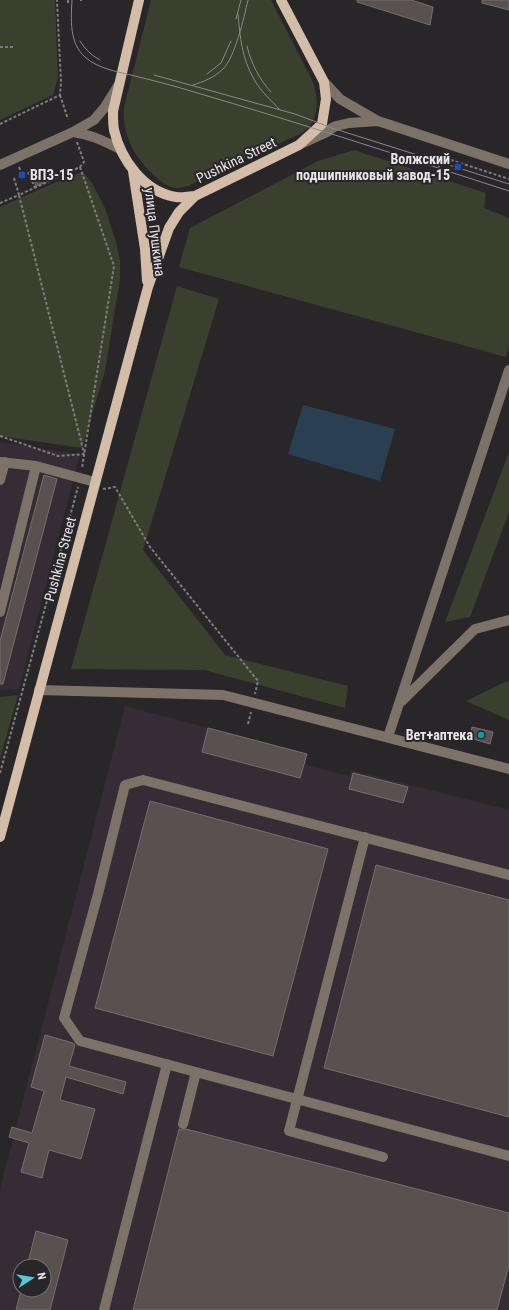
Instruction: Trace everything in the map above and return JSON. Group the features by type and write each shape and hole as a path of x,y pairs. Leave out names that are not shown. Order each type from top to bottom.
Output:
{"main road":[{"name":"Pushkina Street","path":"139,0 113,111 114,129 120,149 133,170 144,182 159,191 177,197 195,196 299,145 322,124 326,99 324,82 281,0"},
{"name":"улица Пушкина","path":"133,170 146,250 148,287"},
{"name":"улица Пушкина","path":"148,287 169,228 179,212 195,196"},
{"name":"Pushkina Street","path":"0,837 148,287"}],"street":[{"path":"324,82 340,99 378,121 509,164"},
{"path":"0,165 73,132 94,120 105,107 119,84"},
{"path":"299,145 327,132 336,126 349,123 378,121"},
{"path":"73,132 89,135 120,149"},
{"path":"388,737 509,370"},
{"path":"0,480 2,462 36,466 80,478 94,485"},
{"path":"0,612 36,466"},
{"path":"400,703 475,629 509,620"},
{"path":"40,690 223,695 509,769"},
{"path":"509,875 143,780 125,785 98,894 64,1018 80,1041 509,1156"},
{"path":"365,837 289,1131 383,1157"},
{"path":"104,1310 167,1064"},
{"path":"183,1124 196,1072"}],"path":[{"path":"57,0 61,82 60,95 68,119"},
{"path":"0,47 15,47"},
{"path":"0,124 60,95"},
{"path":"0,203 80,167 84,162 77,142"},
{"path":"437,172 442,157 509,179"},
{"path":"0,773 80,478 114,266 80,167"},
{"path":"28,172 35,188"},
{"path":"14,178 85,454"},
{"path":"0,436 58,456 85,454"},
{"path":"94,485 105,490 115,486 150,547 258,681 248,724"}],"shaded area":[{"path":"0,442 80,454 19,689 0,690"},
{"path":"125,706 307,754 306,765 349,776 351,770 509,810 509,1310 0,1310 0,1189"}],"green space":[{"path":"0,0 55,0 58,78 53,95 0,120"},
{"path":"151,0 271,0 312,80 317,102 315,116 308,128 302,133 188,186 176,188 161,181 147,168 135,153 127,136 124,117 124,107"},
{"path":"354,150 486,193 484,208 509,218 509,347 506,357 179,267 190,228 318,161"},
{"path":"83,172 92,183 105,208 120,260 120,279 105,371 82,448 0,436 0,207"},
{"path":"177,286 219,299 143,550 225,655 348,686 345,708 204,670 71,669"},
{"path":"509,452 509,512 470,617 445,622"},
{"path":"509,681 509,720 466,701 505,682"},
{"path":"18,695 0,759 0,697"}],"water":[{"path":"303,405 395,429 380,481 288,454"}],"building":[{"path":"357,0 411,0 433,7 430,25 357,2"},
{"path":"482,0 509,0 509,10 482,3"},
{"path":"44,173 48,181 36,186 33,177"},
{"path":"44,475 57,479 3,684 0,684 0,641"},
{"name":"Вет+аптека","path":"472,727 493,732 490,744 470,738"},
{"path":"208,728 307,754 300,778 202,752"},
{"path":"353,773 408,787 403,803 349,789"},
{"path":"150,801 328,849 273,1056 95,1008"},
{"path":"376,865 509,900 509,1117 324,1068"},
{"path":"45,1035 73,1043 75,1045 69,1066 126,1082 123,1094 66,1077 60,1100 95,1109 81,1159 49,1150 42,1178 21,1172 29,1143 9,1137 12,1127 32,1133 44,1091 31,1087"},
{"path":"179,1129 186,1129 509,1213 509,1265 497,1310 133,1310"},
{"path":"36,1231 68,1240 50,1310 16,1310 19,1298 52,1298 52,1258 29,1258"}],"tram line":[{"path":"72,0 72,30 76,45 85,57 102,67 180,88 352,140 509,191"},
{"path":"236,19 241,0"},
{"path":"193,85 205,81 216,74 223,69 227,63 235,47 248,0"},
{"path":"238,14 242,48 250,71 259,88 280,110"},
{"path":"80,41 88,52 100,60"},
{"path":"207,74 221,63 231,41"},
{"path":"247,46 256,70 271,92"},
{"path":"154,75 295,114 332,128 509,184"}],"place":[{"name":"Волжский подшипниковый завод-15","path":"458,167"},
{"name":"ВПЗ-15","path":"22,175"},
{"name":"Вет+аптека","path":"481,735"}]}
